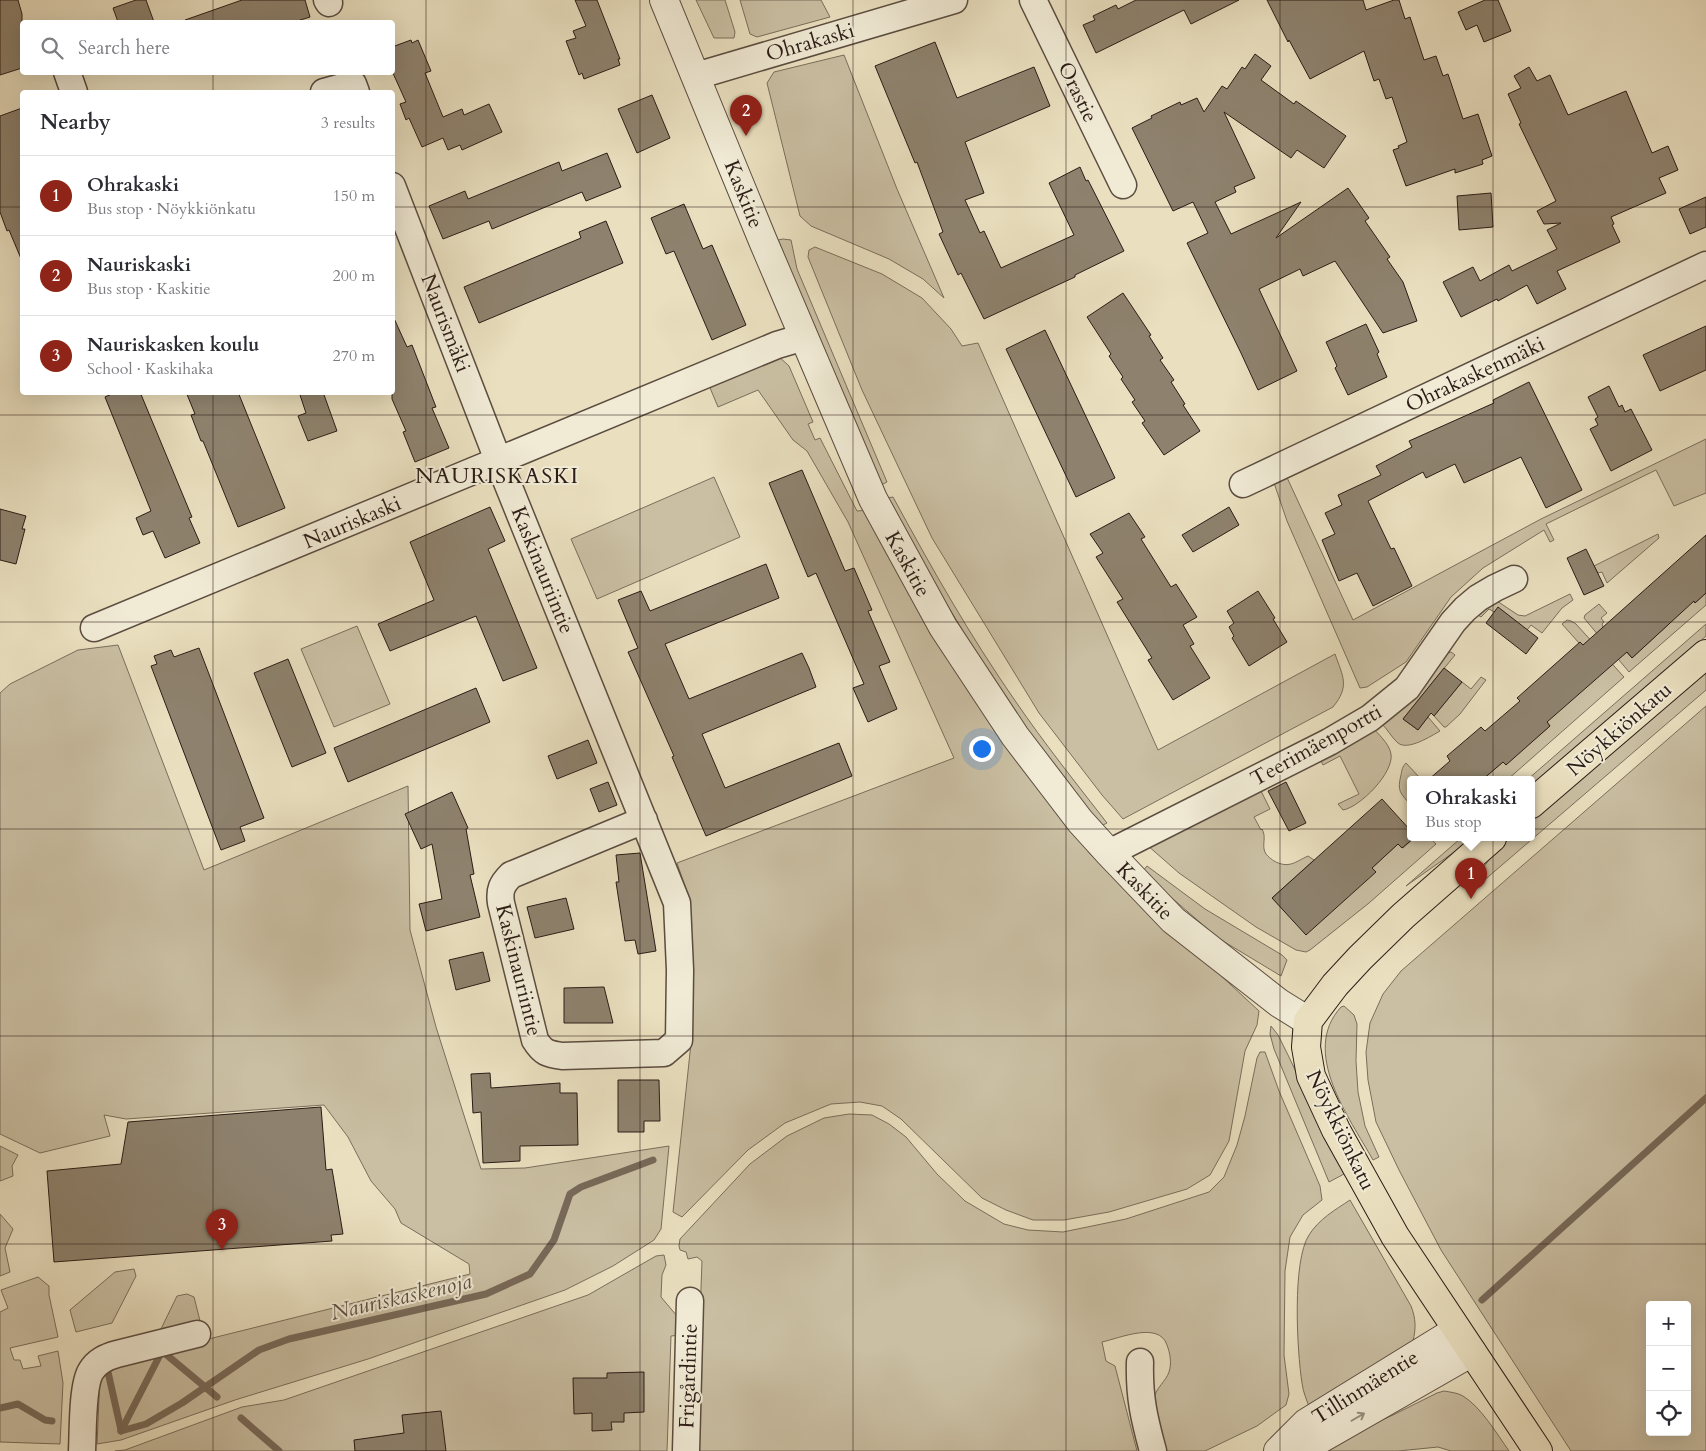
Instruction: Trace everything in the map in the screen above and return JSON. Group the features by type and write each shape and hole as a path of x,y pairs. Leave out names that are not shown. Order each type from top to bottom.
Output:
{"main road":[{"name":"Nöykkiönkatu","path":"1535,801 1706,654"},
{"path":"1308,1021 1335,985 1366,952 1403,916 1489,841"},
{"name":"Nöykkiönkatu","path":"1308,1021 1306,1047 1311,1076 1336,1130 1395,1236 1538,1451"}],"street":[{"name":"Kaskitie","path":"664,0 763,241 873,500 943,627 1015,736 1080,821 1109,854 1173,920 1279,1003 1308,1021"},
{"name":"Ohrakaski","path":"696,76 954,0"},
{"name":"Orastie","path":"1033,0 1122,185"},
{"path":"68,75 73,90"},
{"path":"331,90 353,84 355,90"},
{"name":"Naurismäki","path":"395,194 498,460"},
{"name":"Ohrakaskenmäki","path":"1243,484 1706,265"},
{"name":"Nauriskaski","path":"94,628 777,345 804,337"},
{"name":"Kaskinauriintie","path":"498,460 644,820 677,904 680,970 679,1040 664,1053 562,1056 541,1050 535,1040 501,903 502,884 511,875 644,820"},
{"name":"Teerimäenportti","path":"1109,854 1329,742 1370,718 1407,688 1464,609 1495,588 1514,580"},
{"name":"Frigårdintie","path":"686,1451 690,1302"},
{"name":"Tillinmäentie","path":"1278,1451 1306,1423 1457,1330"},
{"path":"82,1451 86,1386 90,1372 96,1365 104,1358 117,1354 197,1334"},
{"name":"Tillinmäentie","path":"1284,1451 1315,1442 1472,1352"},
{"path":"1140,1362 1142,1407 1153,1451"}],"shaded area":[{"path":"696,0 725,0 735,32 734,38 714,38"},
{"path":"740,0 821,0 830,17 757,37 750,34"},
{"path":"844,55 897,189 944,298 923,279 889,259 811,226 800,216 767,83 774,72"},
{"path":"778,240 791,240 797,269 887,482 881,485"},
{"path":"815,247 882,274 922,298 951,329 962,346 978,343 1158,750 1335,654 1342,675 1343,687 1342,693 1333,707 1123,819 1102,795 1039,713 932,538 862,390 808,257 809,250"},
{"path":"776,354 789,366 813,422 808,424 815,440 820,438 857,511 869,510 935,636 1090,854 1259,1011 1257,1025 1245,1051 1229,1141 1210,1175 1187,1189 1109,1212 1064,1220 1033,1220 1006,1210 982,1198 901,1119 882,1106 860,1102 831,1104 785,1123 748,1150 682,1217 673,1212 692,1034 688,895 677,863 954,758 848,522 807,451 793,440 758,390 718,407 708,383"},
{"path":"1706,439 1706,493 1674,506 1656,470 1546,524 1554,540 1550,542 1544,530 1483,568 1451,597 1406,662 1367,687 1360,688 1287,521 1272,477 1284,471 1353,620 1541,519"},
{"path":"714,477 740,537 597,599 571,539"},
{"path":"893,497 951,601 999,677 1060,763 1107,823 1101,826 1065,782 987,669 925,567 887,498"},
{"path":"1658,534 1659,538 1607,583 1602,572 1598,573 1594,566"},
{"path":"1706,593 1706,605 1629,672 1584,618 1585,615 1599,604 1607,613 1601,618 1604,622 1602,624 1603,627 1632,658 1671,622 1690,598 1695,603"},
{"path":"1570,594 1573,600 1562,608 1542,633 1531,625 1527,630 1489,609 1481,617 1478,615 1489,602 1497,601 1518,615 1525,616"},
{"path":"1567,620 1576,624 1624,677 1512,776 1487,776 1503,762 1506,764 1550,726 1547,722 1579,643 1562,624"},
{"path":"1706,624 1706,636 1535,785 1535,776 1532,776"},
{"path":"357,626 390,704 334,727 301,649"},
{"path":"118,645 204,870 408,786 410,930 436,1027 481,1169 525,1168 669,1146 661,1229 654,1240 613,1266 565,1290 368,1359 235,1400 121,1440 97,1444 100,1376 108,1364 470,1274 469,1264 401,1223 395,1209 371,1181 348,1137 324,1105 126,1119 104,1115 110,1136 40,1153 0,1134 0,693 10,684 78,650"},
{"path":"1451,652 1455,655 1403,719 1418,730 1428,717 1440,731 1413,744 1402,745 1398,743 1382,724 1445,654"},
{"path":"1706,668 1706,690 1535,837 1535,816"},
{"path":"1481,677 1486,680 1460,714 1444,727 1434,716 1462,682 1471,689"},
{"path":"1706,706 1706,1451 1571,1451 1441,1250 1376,1122 1368,1080 1366,1052 1370,1023 1383,994 1401,971"},
{"path":"1371,726 1388,746 1391,754 1390,762 1382,779 1375,788 1358,803 1343,810 1338,804 1359,794 1340,756 1323,765 1318,755"},
{"path":"1406,763 1418,776 1407,776 1407,800 1400,788"},
{"path":"1260,789 1270,809 1254,817 1262,829 1264,849 1267,855 1274,861 1288,865 1308,856 1314,860 1273,897 1375,872 1372,868 1398,844 1403,848 1411,841 1433,841 1436,844 1369,903 1306,952 1296,950 1256,927 1179,873 1147,845"},
{"path":"1458,841 1470,841 1406,886"},
{"path":"1506,841 1530,841 1481,883 1476,878 1496,850"},
{"path":"1147,866 1205,909 1282,955 1287,960 1281,976 1218,938 1142,872"},
{"path":"1344,1006 1354,1015 1357,1024 1356,1061 1358,1092 1365,1126 1379,1157 1373,1160 1342,1105 1327,1064 1325,1044 1330,1025 1341,1007"},
{"path":"1271,1026 1278,1035 1289,1057 1344,1174 1329,1182 1274,1049 1270,1034"},
{"path":"1260,1052 1265,1052 1279,1091 1320,1186 1322,1200 1303,1215 1290,1237 1285,1271 1284,1355 1289,1394 1286,1405 1257,1426 1205,1451 1164,1451 1155,1418 1154,1398 1169,1372 1170,1358 1163,1338 1148,1332 1102,1342 1106,1361 1115,1366 1137,1451 695,1451 702,1261 697,1257 688,1259 686,1252 680,1250 680,1239 750,1164 787,1136 824,1118 849,1114 872,1115 889,1124 906,1137 937,1174 965,1201 1004,1224 1028,1230 1063,1232 1126,1219 1209,1192 1224,1177 1237,1145"},
{"path":"0,1146 18,1155 12,1166 13,1176 0,1181"},
{"path":"1350,1200 1411,1306 1415,1319 1414,1336 1413,1341 1310,1409 1305,1396 1300,1369 1297,1307 1300,1265 1304,1248 1313,1229 1328,1215"},
{"path":"0,1214 13,1229 5,1248 10,1272 0,1276"},
{"path":"664,1255 666,1265 662,1275 661,1297 677,1316 681,1335 671,1336 667,1451 115,1451 125,1450 242,1407 284,1400 588,1295 656,1256"},
{"path":"134,1269 136,1276 112,1323 76,1332 70,1310 115,1272"},
{"path":"38,1277 49,1286 49,1295 58,1337 10,1348 14,1360 20,1360 23,1369 41,1366 38,1356 58,1351 63,1383 60,1444 0,1442 0,1312 8,1308 1,1290"},
{"path":"187,1294 194,1297 200,1321 160,1331 177,1296"},
{"path":"1444,1391 1459,1394 1470,1401 1488,1421 1509,1451 1451,1451 1438,1447 1398,1451 1330,1451 1327,1445 1437,1393"}],"building":[{"path":"0,0 18,0 22,14 22,20 20,20 20,69 0,75"},
{"path":"136,0 146,0 153,20 117,20 113,8"},
{"path":"242,0 305,0 310,17 300,20 185,20"},
{"path":"575,0 597,0 620,59 618,59 620,65 584,79 582,73 579,75 566,41 576,38 573,31 586,26"},
{"path":"1136,0 1239,0 1191,24 1184,10 1096,53 1083,25 1095,20 1093,16 1116,5 1118,9"},
{"path":"1267,0 1363,0 1366,10 1399,0 1405,19 1410,17 1424,60 1436,56 1443,76 1448,74 1463,119 1478,114 1492,156 1482,160 1483,164 1455,173 1455,169 1406,186 1393,150 1407,142 1392,97 1386,99 1379,79 1374,81 1364,51 1310,79 1289,40 1288,42"},
{"path":"1485,0 1498,0 1511,31 1484,42 1477,25 1466,30 1458,12"},
{"path":"411,40 412,43 418,40 431,71 425,73 443,117 462,109 464,115 489,104 502,132 462,150 460,145 448,150 443,138 422,147 409,118 406,120 400,104 406,102 394,75 395,46"},
{"path":"935,42 957,98 1034,67 1050,106 965,142 984,193 965,200 980,233 984,231 1001,268 1074,235 1049,183 1080,167 1124,251 1075,275 1075,277 984,319 961,273 958,275 939,234 943,232 917,162 915,163 875,66"},
{"path":"1255,54 1271,66 1261,80 1294,104 1296,101 1346,136 1324,168 1297,150 1291,158 1224,112 1255,178 1234,187 1236,192 1215,202 1231,234 1301,202 1276,238 1348,188 1369,218 1365,221 1390,257 1387,259 1403,282 1417,321 1383,333 1335,261 1303,276 1300,269 1259,289 1297,371 1258,390 1187,243 1208,233 1193,202 1173,211 1132,128 1152,118 1151,116 1180,102 1181,105 1197,98 1204,112 1222,86 1227,89 1242,67 1245,69"},
{"path":"1529,67 1537,81 1550,75 1568,115 1626,91 1652,153 1668,146 1678,170 1659,178 1666,193 1611,217 1614,224 1612,225 1620,242 1557,271 1566,289 1537,304 1527,285 1498,301 1497,299 1461,317 1443,282 1473,267 1480,281 1509,265 1512,271 1557,249 1547,230 1561,223 1544,224 1537,211 1556,201 1519,124 1521,123 1508,94 1521,88 1514,76"},
{"path":"652,95 670,138 637,153 618,109"},
{"path":"20,109 20,256 0,212 0,116"},
{"path":"607,153 621,187 586,201 582,192 492,229 489,221 443,239 429,206 465,191 468,199 559,162 562,171"},
{"path":"1491,193 1493,227 1459,230 1457,196"},
{"path":"1706,197 1706,227 1690,234 1679,209"},
{"path":"684,204 703,249 712,245 746,325 712,340 674,251 666,254 651,218"},
{"path":"606,221 623,263 479,323 464,287 581,238 579,232"},
{"path":"1123,293 1151,335 1149,336 1163,358 1160,360 1174,380 1171,382 1200,431 1164,455 1142,423 1145,421 1132,402 1135,400 1109,356 1111,354 1087,317"},
{"path":"395,321 407,347 412,345 436,407 432,408 449,448 415,462 403,432 406,431 392,395 395,395"},
{"path":"1366,324 1379,352 1377,354 1387,377 1348,395 1335,368 1337,366 1326,342"},
{"path":"1706,326 1706,370 1660,391 1643,355"},
{"path":"1045,330 1115,478 1076,497 1006,349"},
{"path":"1529,382 1582,490 1546,508 1521,457 1464,483 1455,464 1426,478 1423,472 1368,501 1391,549 1394,548 1412,586 1373,606 1357,573 1339,581 1322,540 1335,534 1325,513 1342,505 1338,495 1381,475 1376,466 1412,447 1409,441 1494,403 1493,400"},
{"path":"1609,386 1619,407 1622,405 1625,412 1631,409 1652,450 1611,471 1590,429 1598,425 1595,419 1598,417 1588,397"},
{"path":"109,395 141,395 192,517 189,518 200,543 165,558 153,531 143,535 136,518 151,511 105,397"},
{"path":"187,395 239,395 285,508 238,527 191,415 195,414"},
{"path":"300,395 324,395 337,431 308,441 298,416 306,413"},
{"path":"802,470 845,571 854,568 872,610 868,611 890,662 879,666 897,709 868,722 853,688 864,684 816,573 808,577 769,483"},
{"path":"490,507 505,541 488,549 537,668 503,681 476,616 390,651 378,624 434,600 410,542"},
{"path":"1229,507 1239,525 1193,552 1182,535"},
{"path":"0,509 26,516 22,529 25,529 16,564 0,560"},
{"path":"1129,513 1145,537 1141,539 1171,587 1176,584 1197,617 1183,625 1194,644 1190,646 1210,678 1173,700 1148,660 1152,658 1117,602 1123,599 1096,557 1103,553 1090,534"},
{"path":"1706,535 1706,593 1695,603 1694,601 1632,658 1627,652 1547,722 1550,726 1506,765 1503,762 1487,776 1433,776 1450,761 1447,756 1481,727 1485,731 1520,701 1517,698 1580,642 1583,645"},
{"path":"1586,549 1604,586 1584,595 1567,558"},
{"path":"766,564 779,598 665,644 689,699 802,653 809,668 816,687 702,734 725,788 839,743 852,776 706,836 672,757 674,756 628,652 638,648 618,600 641,591 650,611"},
{"path":"1258,591 1287,642 1249,666 1232,638 1234,636 1229,627 1234,623 1227,611"},
{"path":"1498,607 1538,638 1526,654 1486,623"},
{"path":"199,648 264,818 240,827 245,841 221,850 151,666 157,664 154,656 171,650 174,657"},
{"path":"288,659 326,753 292,767 254,673"},
{"path":"1444,668 1462,682 1434,716 1431,713 1418,730 1403,719"},
{"path":"476,688 490,722 348,782 334,748"},
{"path":"588,740 597,763 557,779 548,756"},
{"path":"608,782 617,805 599,812 590,789"},
{"path":"1286,782 1306,823 1289,831 1268,791"},
{"path":"452,792 468,828 466,829 474,874 470,875 480,917 426,931 419,904 442,899 432,844 421,849 405,814"},
{"path":"1382,799 1407,827 1407,841 1410,841 1402,848 1398,844 1372,868 1376,872 1306,935 1272,898"},
{"path":"640,853 656,951 638,954 635,940 625,941 616,882 619,882 616,855"},
{"path":"566,898 574,929 535,938 527,907"},
{"path":"483,952 490,981 456,990 449,960"},
{"path":"604,987 613,1023 564,1023 564,988"},
{"path":"490,1073 491,1088 560,1083 560,1093 577,1093 578,1145 520,1146 520,1161 483,1163 481,1112 473,1113 471,1074"},
{"path":"618,1080 659,1080 660,1121 644,1121 644,1132 618,1132"},
{"path":"321,1107 326,1170 332,1169 343,1234 331,1235 332,1241 54,1262 47,1171 121,1164 128,1122"},
{"path":"644,1372 644,1412 624,1413 624,1422 611,1422 612,1430 592,1431 592,1413 574,1414 573,1378 607,1378 607,1373"},
{"path":"441,1411 446,1451 355,1451 354,1440 404,1433 402,1415"}],"waterway":[{"path":"1482,1300 1706,1098"},
{"name":"Nauriskaskenoja","path":"121,1431 146,1424 182,1403 259,1350 289,1339 486,1294 530,1274 554,1240 570,1194 581,1187 653,1160"},
{"path":"121,1431 162,1351 217,1397"},
{"path":"108,1372 121,1430"},
{"name":"Nauriskaskenoja","path":"0,1408 18,1404 45,1420 52,1421"},
{"path":"241,1418 279,1451"}],"place":[{"name":"Nauriskaski","path":"746,136"},
{"name":"Ohrakaski","path":"1471,899"},
{"name":"Nauriskasken koulu","path":"222,1250"}],"district":[{"name":"NAURISKASKI","path":"497,475"}]}
